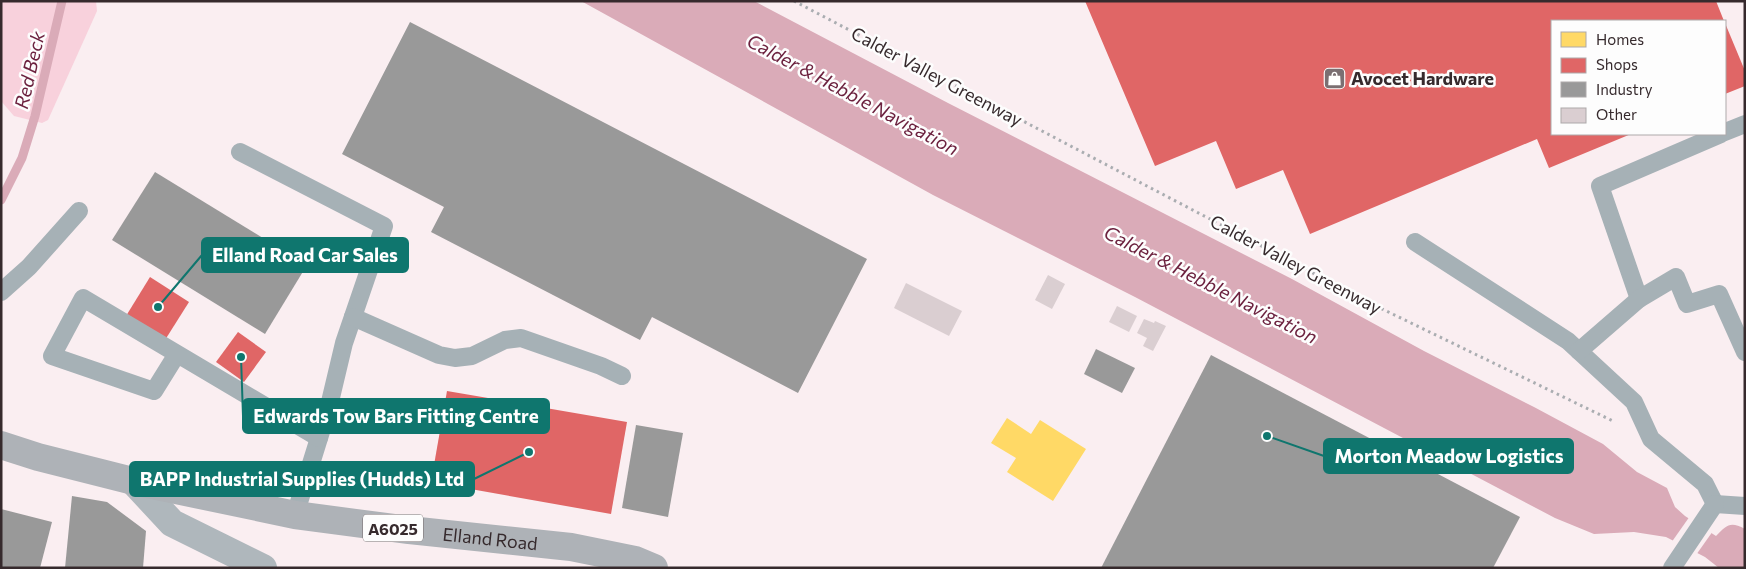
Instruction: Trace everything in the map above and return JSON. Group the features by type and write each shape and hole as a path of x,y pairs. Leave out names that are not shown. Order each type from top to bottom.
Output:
{"main road":[{"name":"Elland Road","path":"1,444 38,456 133,481 295,515 409,530 571,547 634,560 654,568"}],"street":[{"path":"133,481 172,523 263,568"}],"lane":[{"path":"1726,132 1745,124"},
{"path":"1639,300 1600,186 1718,135"},
{"path":"240,152 384,226 344,344 319,438 295,515"},
{"path":"1,292 29,266 79,211"},
{"path":"1415,242 1568,341 1634,402 1651,439 1705,484 1715,504"},
{"path":"1579,351 1639,300 1676,277 1687,304 1719,294 1745,352"},
{"path":"177,354 154,390 52,356 83,298 319,438"},
{"path":"353,317 439,355 455,358 472,356 506,340 521,338 601,366 622,376"},
{"path":"1715,504 1745,506"},
{"path":"1672,568 1715,504"}],"path":[{"name":"Calder Valley Greenway","path":"794,1 1374,305 1651,439"}],"shaded area":[{"path":"1,1 96,1 97,11 48,120 42,123 14,116 1,101"}],"water":[{"name":"Calder & Hebble Navigation","path":"581,1 754,1 948,103 1292,279 1424,351 1603,444 1637,472 1667,488 1675,507 1685,516 1716,536 1729,525 1736,525 1745,529 1745,568 1719,568 1705,557 1666,537 1634,532 1594,534 1555,518 1135,297 933,195"}],"pier":[{"path":"1690,516 1713,531 1696,555 1671,543"}],"building: Homes":[{"path":"1007,418 1031,434 1040,420 1086,449 1053,501 1007,472 1016,458 991,443"}],"building: Shops":[{"name":"Avocet Hardware","path":"1085,1 1716,1 1724,20 1551,20 1551,135 1629,135 1549,168 1537,139 1310,234 1283,170 1236,189 1216,141 1155,166"},
{"path":"1726,25 1745,71 1745,86 1726,94"},
{"path":"150,277 189,302 165,340 126,316"},
{"path":"238,332 266,352 244,382 216,362"},
{"path":"447,391 627,422 611,514 431,482"}],"building: Industry":[{"path":"410,22 867,259 798,393 652,317 640,340 431,232 444,207 342,154"},
{"path":"155,172 307,265 265,334 112,240"},
{"path":"1096,349 1135,368 1122,393 1084,374"},
{"path":"1211,355 1520,517 1493,568 1101,568"},
{"path":"636,425 683,433 668,517 622,508"},
{"path":"72,496 107,502 146,531 143,568 65,568"},
{"path":"1,509 52,522 40,568 1,568"}],"building: Other":[{"path":"1048,275 1065,284 1052,309 1035,300"},
{"path":"906,283 962,311 949,336 894,308"},
{"path":"1117,306 1137,316 1129,332 1109,322"},
{"path":"1144,319 1166,326 1153,351 1143,346 1147,338 1137,333"}],"waterway":[{"name":"Red Beck","path":"1,200 22,158 35,116 62,1"}],"place":[{"name":"Avocet Hardware","path":"1335,78"},
{"name":"Elland Road Car Sales","path":"158,307"},
{"name":"Edwards Tow Bars Fitting Centre","path":"241,357"},
{"name":"Morton Meadow Logistics","path":"1267,436"},
{"name":"BAPP Industrial Supplies (Hudds) Ltd","path":"529,452"}]}
